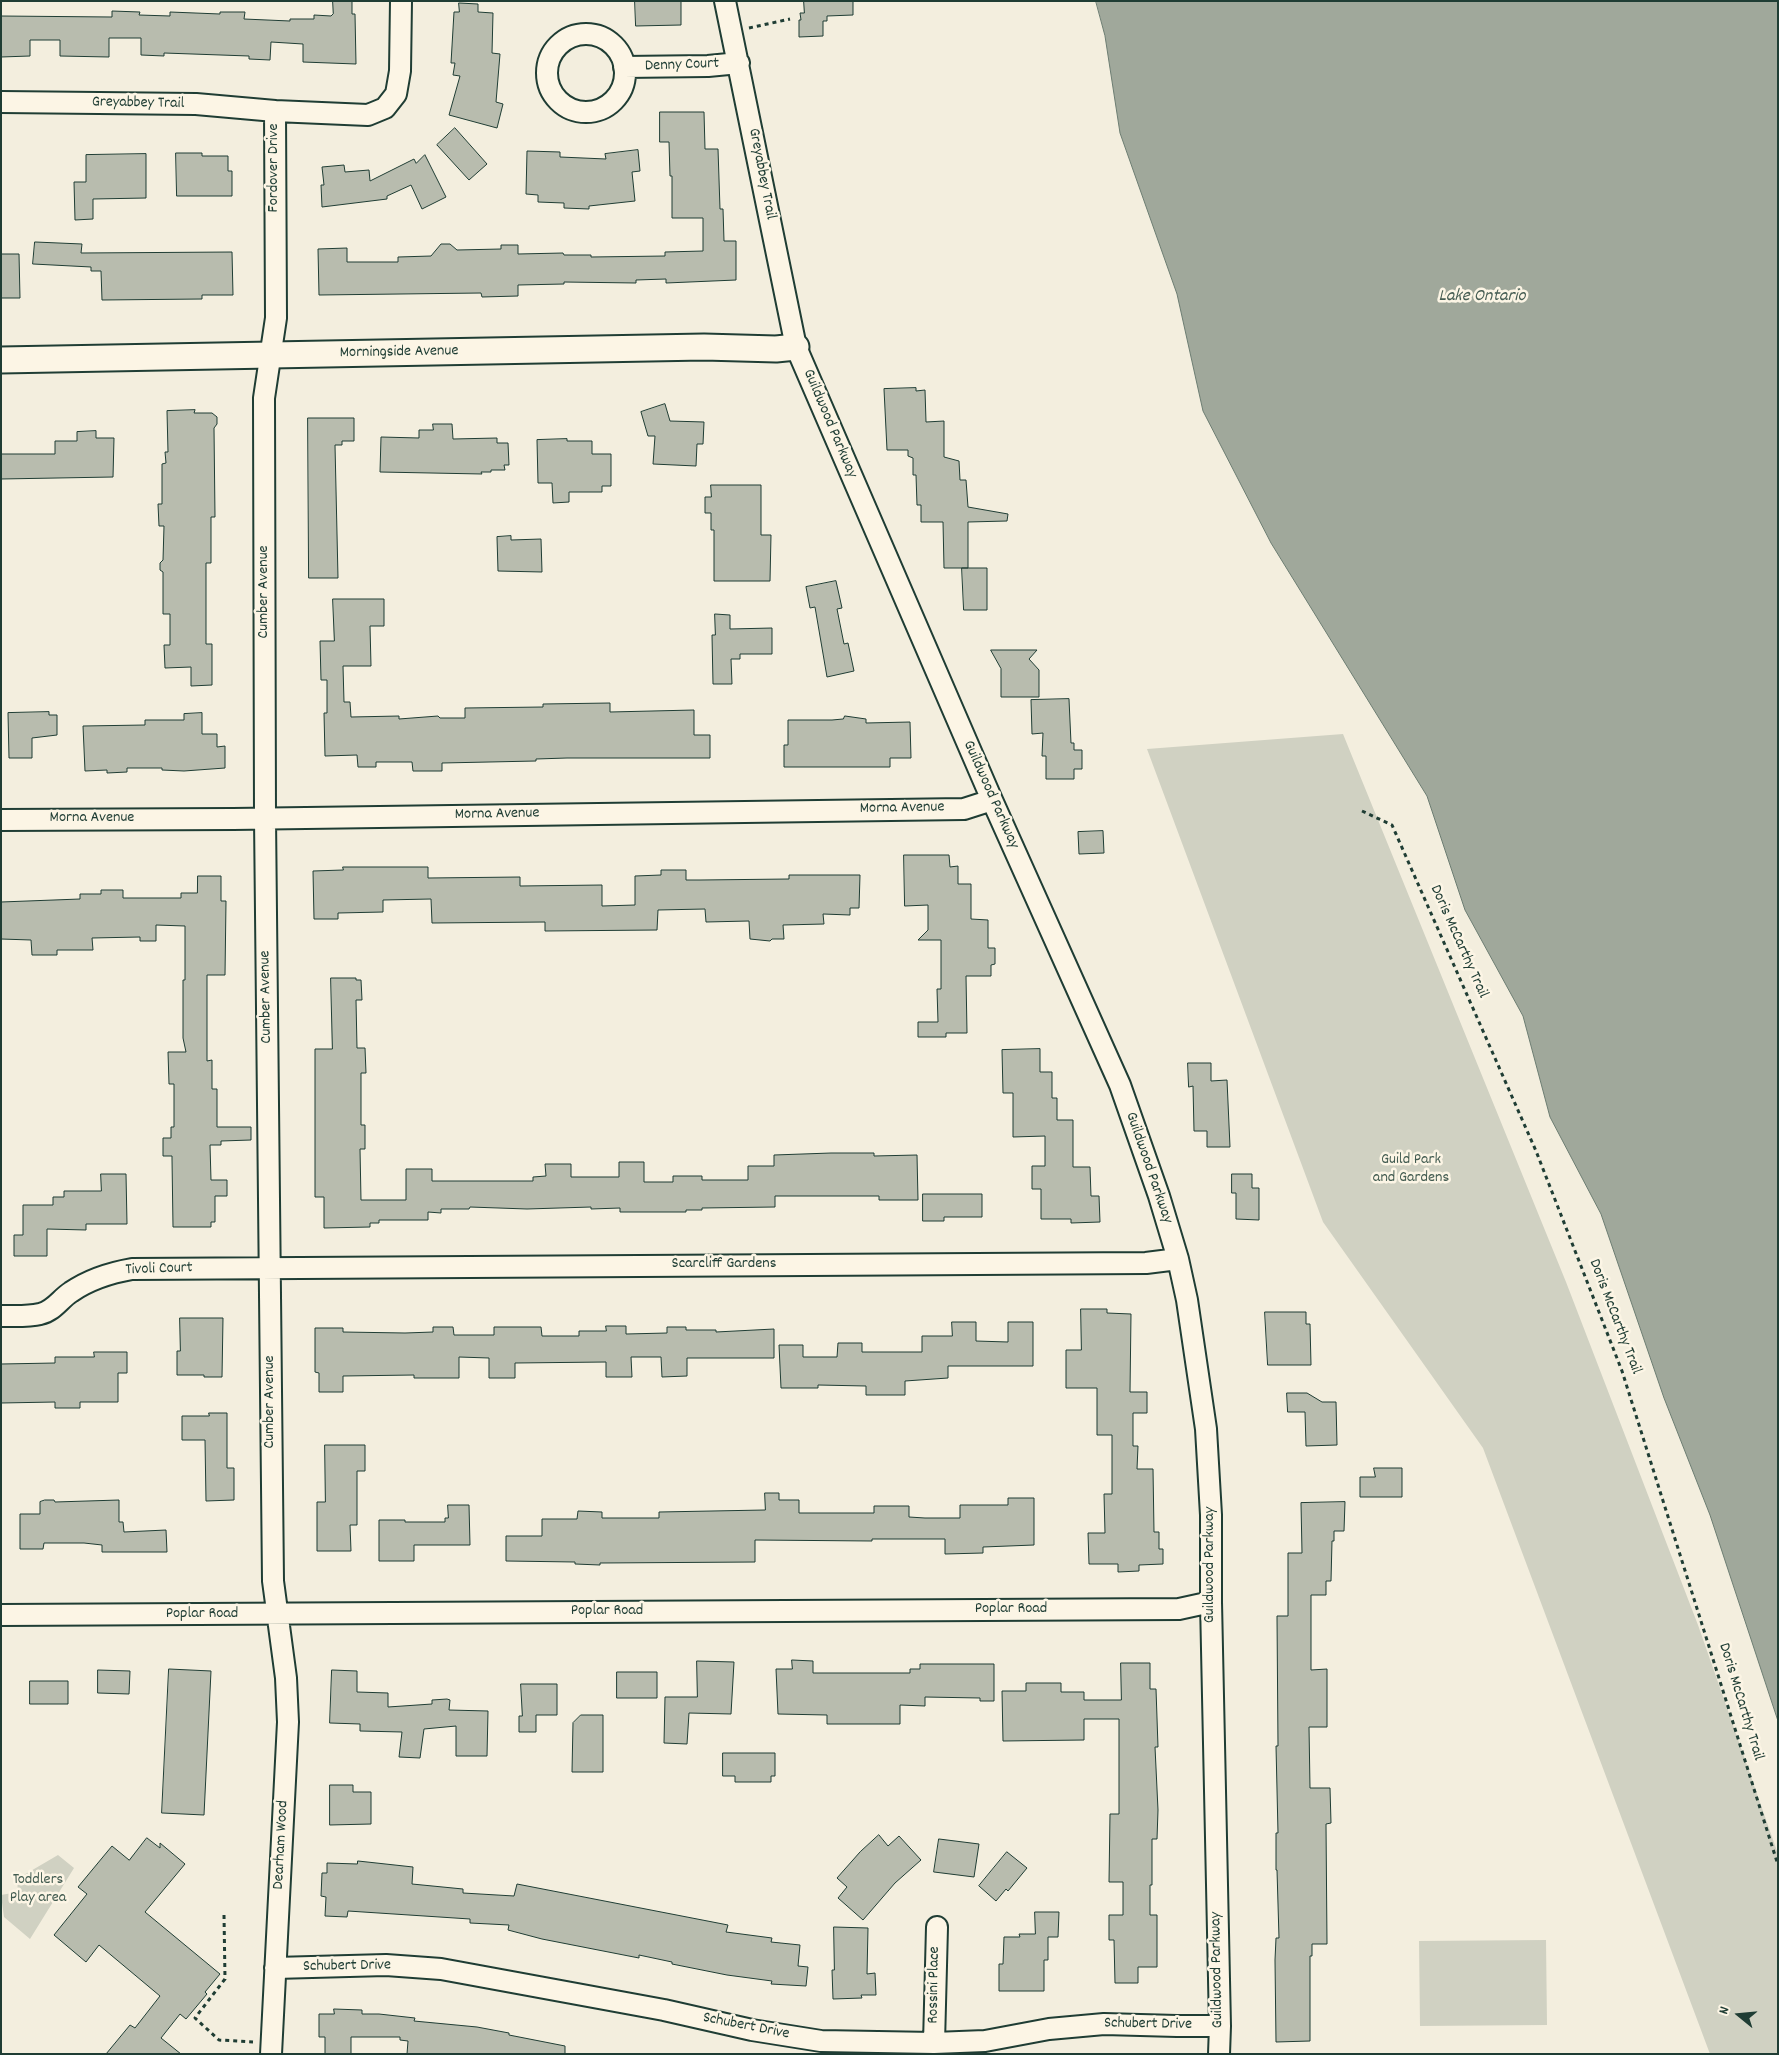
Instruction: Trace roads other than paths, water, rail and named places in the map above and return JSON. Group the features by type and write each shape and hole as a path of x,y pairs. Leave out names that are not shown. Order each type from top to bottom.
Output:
{"main road":[{"name":"Morningside Avenue","path":"1,360 704,347 776,349 796,347"}],"street":[{"name":"Fordover Drive","path":"269,356 276,318 275,111 368,115 385,108 396,94 400,71 401,1"},
{"name":"Greyabbey Trail","path":"725,1 796,347"},
{"name":"Denny Court","path":"624,67 708,66 739,63"},
{"name":"Greyabbey Trail","path":"1,102 196,104 275,111"},
{"name":"Guildwood Parkway","path":"796,347 992,800 1120,1085 1159,1196 1178,1259 1187,1300 1206,1429 1212,1515 1211,1602 1219,2054"},
{"name":"Cumber Avenue","path":"269,356 264,398 265,818 273,1581 276,1614 281,1637"},
{"name":"Morna Avenue","path":"1,820 964,809 992,800"},
{"name":"Scarcliff Gardens","path":"270,1268 1146,1263 1178,1259"},
{"name":"Tivoli Court","path":"1,1316 41,1314 55,1307 69,1293 91,1280 108,1273 132,1269 270,1268"},
{"name":"Poplar Road","path":"1,1615 1180,1609 1211,1602"},
{"name":"Dearham Wood","path":"271,2048 288,1722 286,1678 281,1637"},
{"name":"Rossini Place","path":"934,2043 937,1926"},
{"name":"Schubert Drive","path":"275,1968 386,1965 441,1969 654,2008 752,2030 821,2041 934,2043 985,2041 1048,2029 1104,2024 1220,2026"}],"water":[{"name":"Lake Ontario","path":"1096,1 1778,1 1778,1721 1710,1515 1664,1398 1601,1214 1550,1117 1523,1016 1465,910 1427,796 1271,543 1203,411 1177,294 1120,133 1105,36"}],"park label":[{"name":"Guild Park and Gardens","path":"1411,1170"},
{"name":"Toddlers Play area","path":"38,1890"}]}
